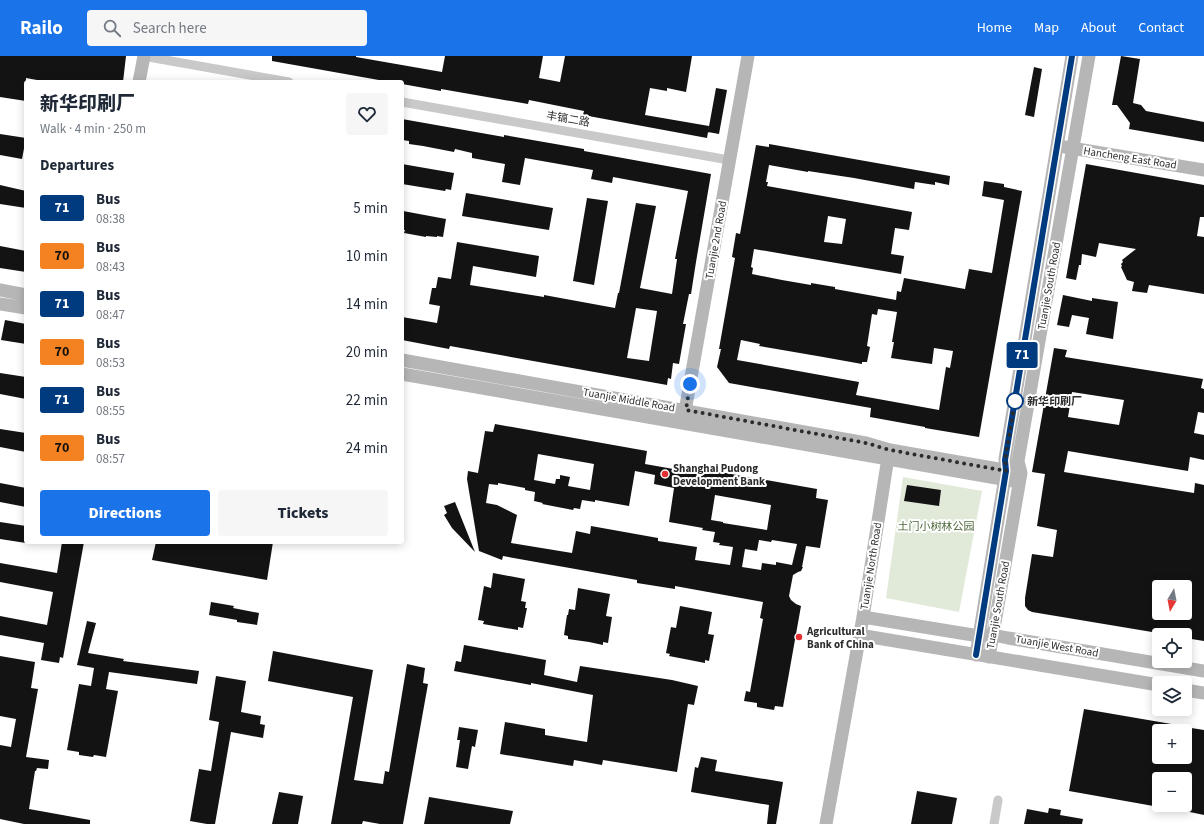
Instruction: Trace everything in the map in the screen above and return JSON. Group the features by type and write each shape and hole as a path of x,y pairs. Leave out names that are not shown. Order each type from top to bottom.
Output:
{"street":[{"path":"139,80 143,56 278,80"},
{"name":"Tuanjie 2nd Road","path":"684,417 748,56"},
{"name":"Tuanjie South Road","path":"983,656 979,636 1006,475 1005,460 1072,56"},
{"name":"Tuanjie South Road","path":"983,656 993,635 1020,478 1018,461 1089,56"},
{"name":"丰镐二路","path":"404,102 729,160"},
{"name":"Hancheng East Road","path":"1057,146 1204,170"},
{"path":"0,290 24,295"},
{"path":"0,304 24,308"},
{"name":"Tuanjie Middle Road","path":"404,360 684,417 1020,478"},
{"name":"Tuanjie Middle Road","path":"404,374 684,417"},
{"name":"Tuanjie North Road","path":"826,824 863,616 889,455"},
{"name":"Tuanjie West Road","path":"863,616 979,636 993,635 1204,671"},
{"name":"Tuanjie West Road","path":"859,635 1152,684"},
{"path":"1192,691 1204,693"},
{"path":"994,824 998,800"}],"green space":[{"name":"土门小树林公园","path":"903,477 982,491 959,612 886,598"}],"building":[{"path":"0,56 126,56 123,80 37,80 26,78 26,80 24,80 24,101 0,97"},
{"path":"272,56 356,56 442,72 445,56 543,56 539,78 560,82 565,56 692,56 686,92 667,88 667,91 650,88 645,115 709,126 707,138 583,115 584,111 529,100 528,104 441,89 441,91 404,84 404,80 379,80 272,61"},
{"path":"1121,56 1140,59 1133,103 1141,105 1146,111 1204,122 1204,142 1129,129 1130,123 1117,105 1112,105"},
{"path":"1034,67 1042,69 1034,117 1025,115"},
{"path":"716,88 727,90 719,134 708,132"},
{"path":"404,119 584,149 584,151 711,174 691,294 689,294 683,324 686,324 679,364 673,363 671,379 668,378 667,385 450,346 449,349 404,340 404,317 437,323 440,306 429,304 432,288 436,288 438,277 451,279 457,242 539,256 536,277 473,266 470,285 544,297 544,295 615,308 636,203 656,206 640,288 672,294 677,259 675,259 688,191 613,177 612,183 591,179 593,170 525,158 520,185 502,182 505,164 472,158 472,153 455,149 454,152 409,144 409,141 404,140","holes":["636,308 657,311 649,361 627,358"]},
{"path":"0,134 24,138 22,159 0,155"},
{"path":"769,144 950,176 949,185 935,182 935,185 915,182 914,189 769,165 766,182 768,182 767,186 912,212 909,230 895,228 891,254 904,256 901,274 754,249 751,267 753,268 752,274 811,285 811,283 835,287 835,289 896,300 897,291 901,292 904,278 965,289 969,269 992,273 1004,200 982,196 984,181 1004,184 1004,187 1022,191 979,437 870,417 871,408 729,383 717,367 735,258 732,257 736,233 740,234 756,145 769,147","holes":["828,216 846,219 842,244 824,242","878,309 897,312 891,358 932,364 934,348 953,351 950,368 946,367 939,410 856,395 859,382 737,360 741,340 760,344 759,346 862,364 862,362 867,362 870,347 867,346 872,314 877,315"]},
{"path":"404,164 454,173 451,190 446,189 445,191 404,184"},
{"path":"1086,164 1204,185 1204,217 1200,217 1197,236 1204,237 1204,294 1149,285 1147,293 1132,291 1134,282 1127,280 1121,264 1123,262 1122,260 1136,249 1099,243 1096,257 1082,254 1081,265 1079,265 1076,280 1066,278"},
{"path":"0,185 24,191 24,208 0,204"},
{"path":"466,193 553,208 549,230 462,216"},
{"path":"587,198 608,201 594,285 573,281"},
{"path":"404,211 446,219 443,237 426,237 404,233"},
{"path":"0,246 24,251 24,272 0,268"},
{"path":"1063,295 1092,301 1092,298 1118,302 1113,339 1086,334 1089,318 1072,315 1069,327 1057,325"},
{"path":"5,320 24,324 24,344 1,340"},
{"path":"1054,348 1067,350 1065,357 1203,379 1201,388 1204,389 1204,413 1198,412 1194,433 1204,435 1204,460 1190,457 1188,471 1068,451 1064,472 1194,493 1195,483 1204,485 1204,641 1192,639 1192,628 1152,628 1152,632 1032,612 1028,610 1025,606 1025,598 1032,554 1053,557 1057,530 1037,526 1045,474 1032,472","holes":["1072,392 1124,400 1119,425 1068,417"]},
{"path":"0,373 24,377 24,399 0,394"},
{"path":"495,424 647,451 645,464 679,470 680,465 817,489 816,498 828,500 820,548 806,546 803,567 801,571 793,575 789,596 791,600 801,606 783,707 775,706 774,710 757,707 757,703 744,701 746,691 750,692 763,619 760,618 763,602 675,586 675,589 637,583 637,580 503,556 502,560 479,551 467,479 468,471 478,473 485,431 493,432","holes":["538,454 594,464 590,490 568,486 570,477 560,475 560,479 556,479 555,484 534,480","635,471 655,475 654,484 674,488 669,522 703,528 702,530 715,532 713,542 720,543 719,545 733,547 730,565 695,560 697,547 658,541 658,538 591,526 590,534 576,531 572,553 511,543 517,515 497,505 486,503 489,484 498,485 498,483 525,488 525,490 535,492 534,501 543,503 542,504 573,510 574,508 580,509 582,500 595,502 595,500 629,506","715,495 771,505 767,530 711,520","759,540 771,542 772,540 797,544 792,565 776,562 776,565 762,563 761,570 742,567 745,549 757,551"]},
{"path":"0,429 24,433 24,452 0,447"},
{"path":"0,483 24,488 24,507 0,502"},
{"path":"907,485 941,490 939,506 904,501"},
{"path":"455,502 475,552 452,528 444,515 447,513 444,506"},
{"path":"0,522 24,526 24,543 0,539"},
{"path":"62,544 84,544 63,658 60,657 59,663 41,660 44,643 0,635 0,616 47,625 53,592 0,582 0,563 57,573"},
{"path":"156,544 273,544 267,580 152,560"},
{"path":"493,573 525,579 521,601 526,602 525,608 527,608 523,628 518,627 518,630 483,624 484,621 478,620 484,586 491,588"},
{"path":"578,588 610,594 606,616 612,617 608,643 603,642 603,645 568,639 568,636 564,635 569,609 575,610"},
{"path":"211,602 234,606 233,608 259,613 257,625 209,615"},
{"path":"680,606 712,612 708,634 714,635 709,661 705,660 705,663 669,656 670,654 666,653 671,627 676,628"},
{"path":"87,621 96,623 88,653 124,659 123,661 199,671 197,684 109,672 106,689 118,691 106,757 79,755 79,752 67,750 79,684 91,686 94,668 77,665"},
{"path":"464,645 546,660 544,675 577,682 580,666 672,680 698,686 694,705 688,704 677,772 603,760 602,765 574,760 573,766 500,754 505,722 545,729 545,735 587,742 593,695 531,683 531,685 454,671 456,661 461,662"},
{"path":"273,651 373,670 354,780 383,784 385,771 389,772 407,664 425,668 423,683 428,684 403,824 380,824 363,821 362,824 331,824 353,697 268,681"},
{"path":"0,656 35,662 31,688 38,689 26,757 49,760 48,769 37,768 35,771 29,809 90,820 90,824 24,824 0,819 0,745 11,747 16,719 0,716"},
{"path":"216,676 246,681 241,712 261,716 260,724 265,725 263,738 231,732 215,824 207,824 190,821 199,769 211,771 219,722 209,720"},
{"path":"1084,709 1171,724 1152,724 1152,764 1192,764 1192,728 1204,730 1204,815 1190,812 1192,812 1192,772 1152,772 1152,806 1069,791"},
{"path":"459,727 478,730 475,747 472,746 468,769 456,767 460,740 457,740"},
{"path":"701,757 717,760 715,771 783,782 776,824 767,824 769,805 691,792 695,767 698,768"},
{"path":"917,791 957,798 952,824 911,824"},
{"path":"279,792 303,796 298,824 272,824"},
{"path":"429,797 513,811 510,824 424,824"},
{"path":"1049,808 1061,810 1060,815 1083,819 1082,824 1024,824 1027,809 1048,813"}],"bus line":[{"name":"71","path":"976,655 1006,471 1005,460 1072,56"}],"place":[{"name":"新华印刷厂","path":"1015,401"},
{"name":"Shanghai Pudong Development Bank","path":"665,474"},
{"name":"Agricultural Bank of China","path":"799,637"}],"route":[{"path":"690,384 686,410 866,443 890,450 1006,471 1005,460 1015,401"}]}
